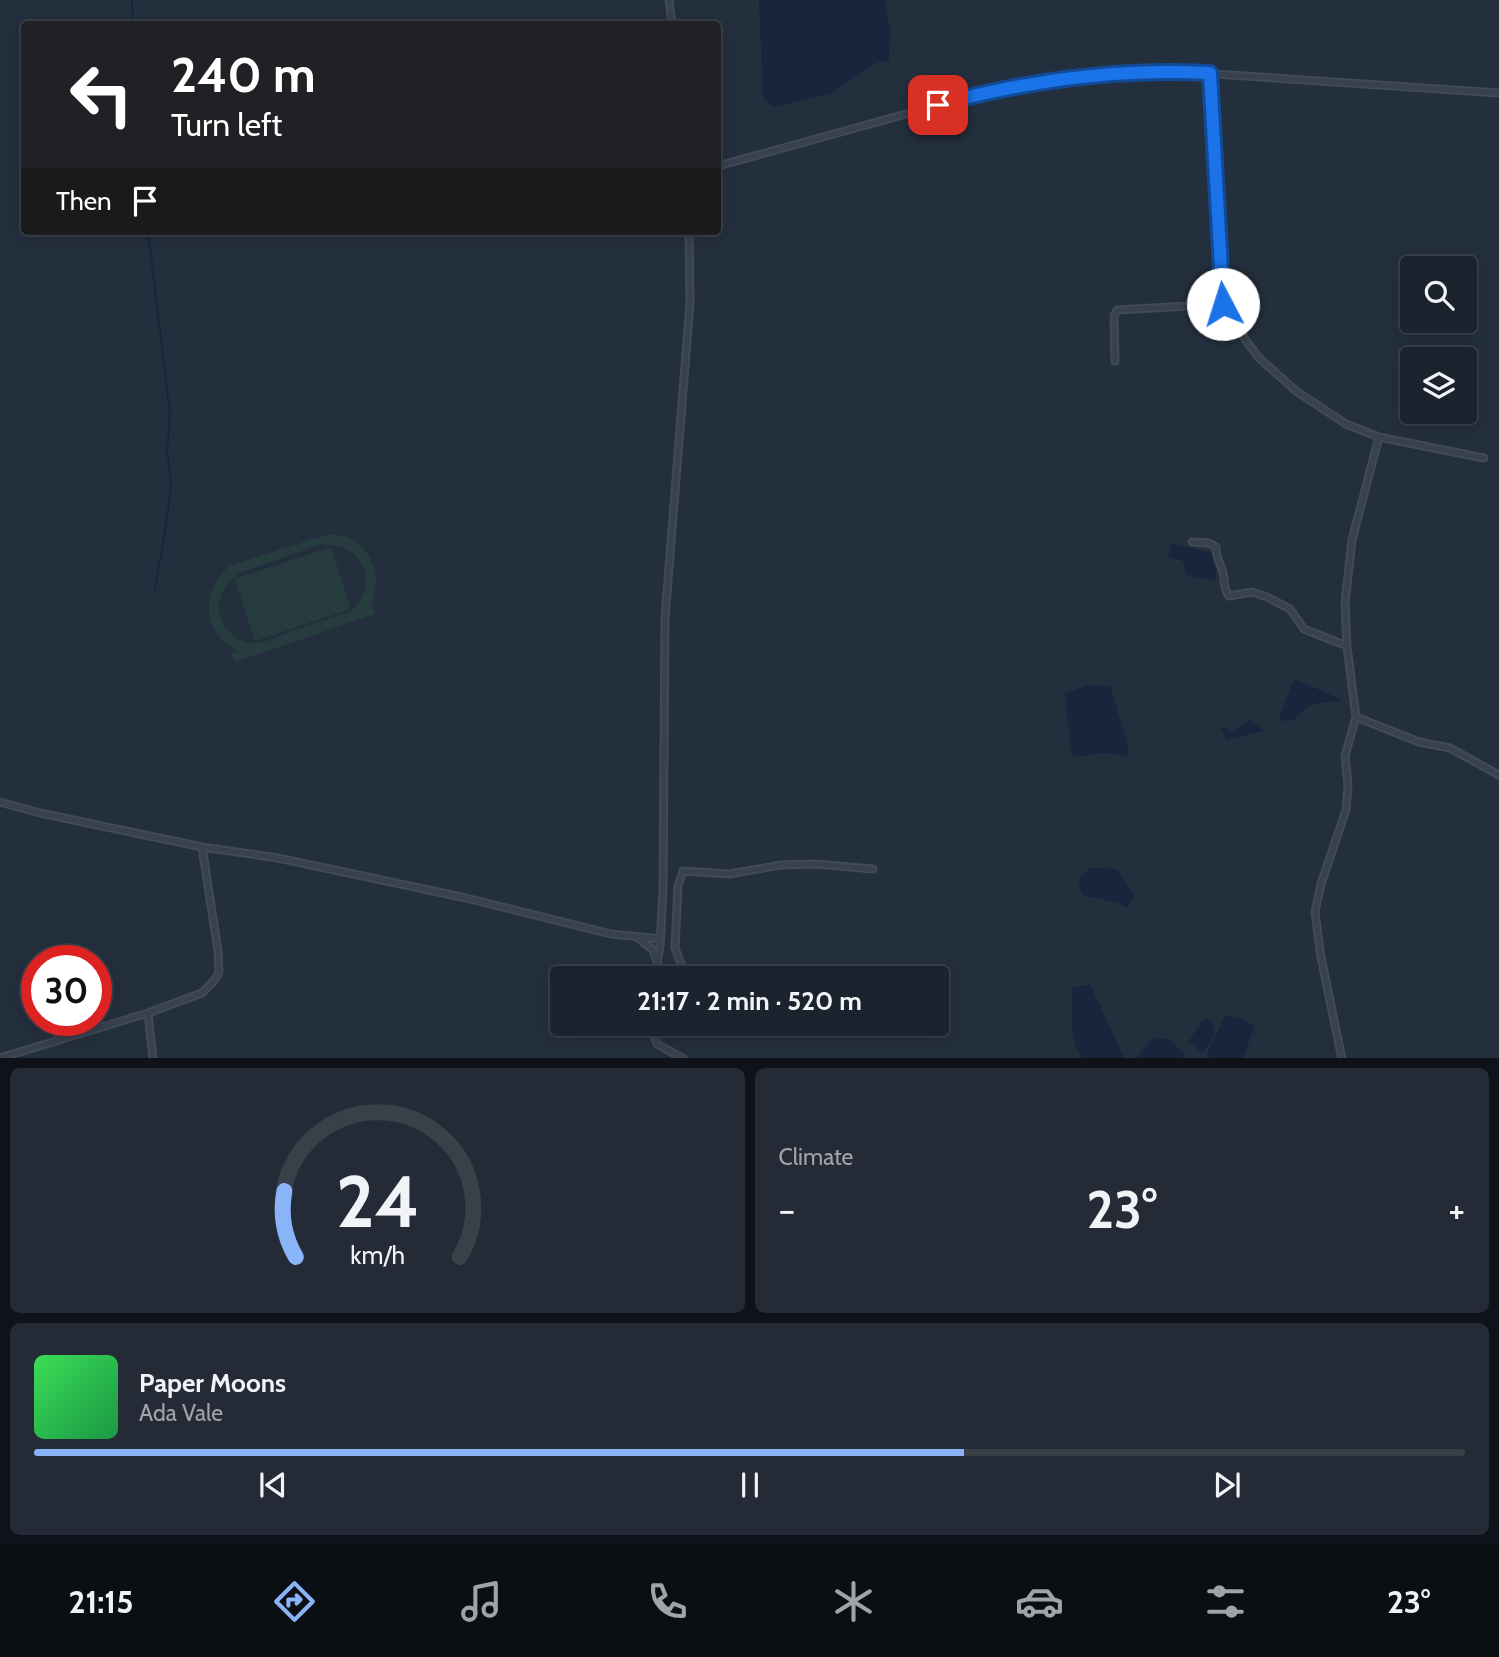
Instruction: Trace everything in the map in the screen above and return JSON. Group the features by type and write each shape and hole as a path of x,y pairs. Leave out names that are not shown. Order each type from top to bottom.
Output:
{"street":[{"path":"669,0 671,21"},
{"path":"721,165 989,91 1071,78 1185,72 1499,93"},
{"path":"1210,73 1223,304 1259,358 1296,391 1346,424 1379,437 1484,458"},
{"path":"657,966 663,891 665,618 690,303 689,235"},
{"path":"1115,361 1114,316 1117,310 1223,304"},
{"path":"1342,1058 1321,957 1315,912 1321,884 1346,810 1348,785 1345,756 1356,717 1345,603 1352,540 1379,437"},
{"path":"1192,542 1209,543 1216,547 1216,560 1222,569 1224,590 1229,596 1252,592 1268,597 1290,609 1304,629 1348,646"},
{"path":"1356,717 1419,742 1450,748 1499,775"},
{"path":"0,802 202,847 304,864 466,898 611,934 660,939"},
{"path":"0,1058 148,1013 202,993 214,981 219,972 218,951 202,847"},
{"path":"682,966 675,948 678,886 683,871 729,874 781,865 816,864 873,869"},
{"path":"632,936 647,943 656,957 656,966"},
{"path":"148,1013 153,1058"},
{"path":"654,1036 657,1044 682,1058"}],"green space":[{"path":"329,534 347,537 360,545 371,560 376,578 370,605 375,614 235,662 231,654 237,651 217,633 209,611 213,588 229,566","holes":["319,545 334,545 347,549 356,557 363,566 366,577 360,601 350,612 260,642 249,643 231,634 220,617 219,604 224,589 235,576"]},
{"path":"331,547 351,609 255,641 235,579"}],"water":[{"path":"759,0 885,0 890,30 889,60 876,63 832,93 774,107 763,98"},
{"path":"1172,543 1216,554 1216,581 1186,575 1183,561 1168,557"},
{"path":"1294,679 1343,700 1310,705 1293,720 1278,721"},
{"path":"1090,685 1110,687 1128,745 1127,757 1105,753 1072,757 1065,693"},
{"path":"1251,719 1264,731 1226,740 1221,727 1227,728 1230,733"},
{"path":"1090,868 1117,869 1135,895 1127,908 1118,903 1082,895 1078,879"},
{"path":"1090,984 1124,1058 1082,1058 1078,1051 1072,1024 1072,988"},
{"path":"1225,1016 1236,1017 1255,1026 1243,1058 1206,1056"},
{"path":"1206,1019 1213,1022 1215,1033 1203,1053 1188,1042"},
{"path":"1157,1038 1168,1039 1185,1055 1182,1058 1137,1058 1148,1042"}],"waterway":[{"path":"132,0 133,21"},
{"path":"148,235 170,414 167,450 171,484 155,589"}],"route":[{"path":"938,105 989,91 1071,78 1210,73 1223,304"}]}
